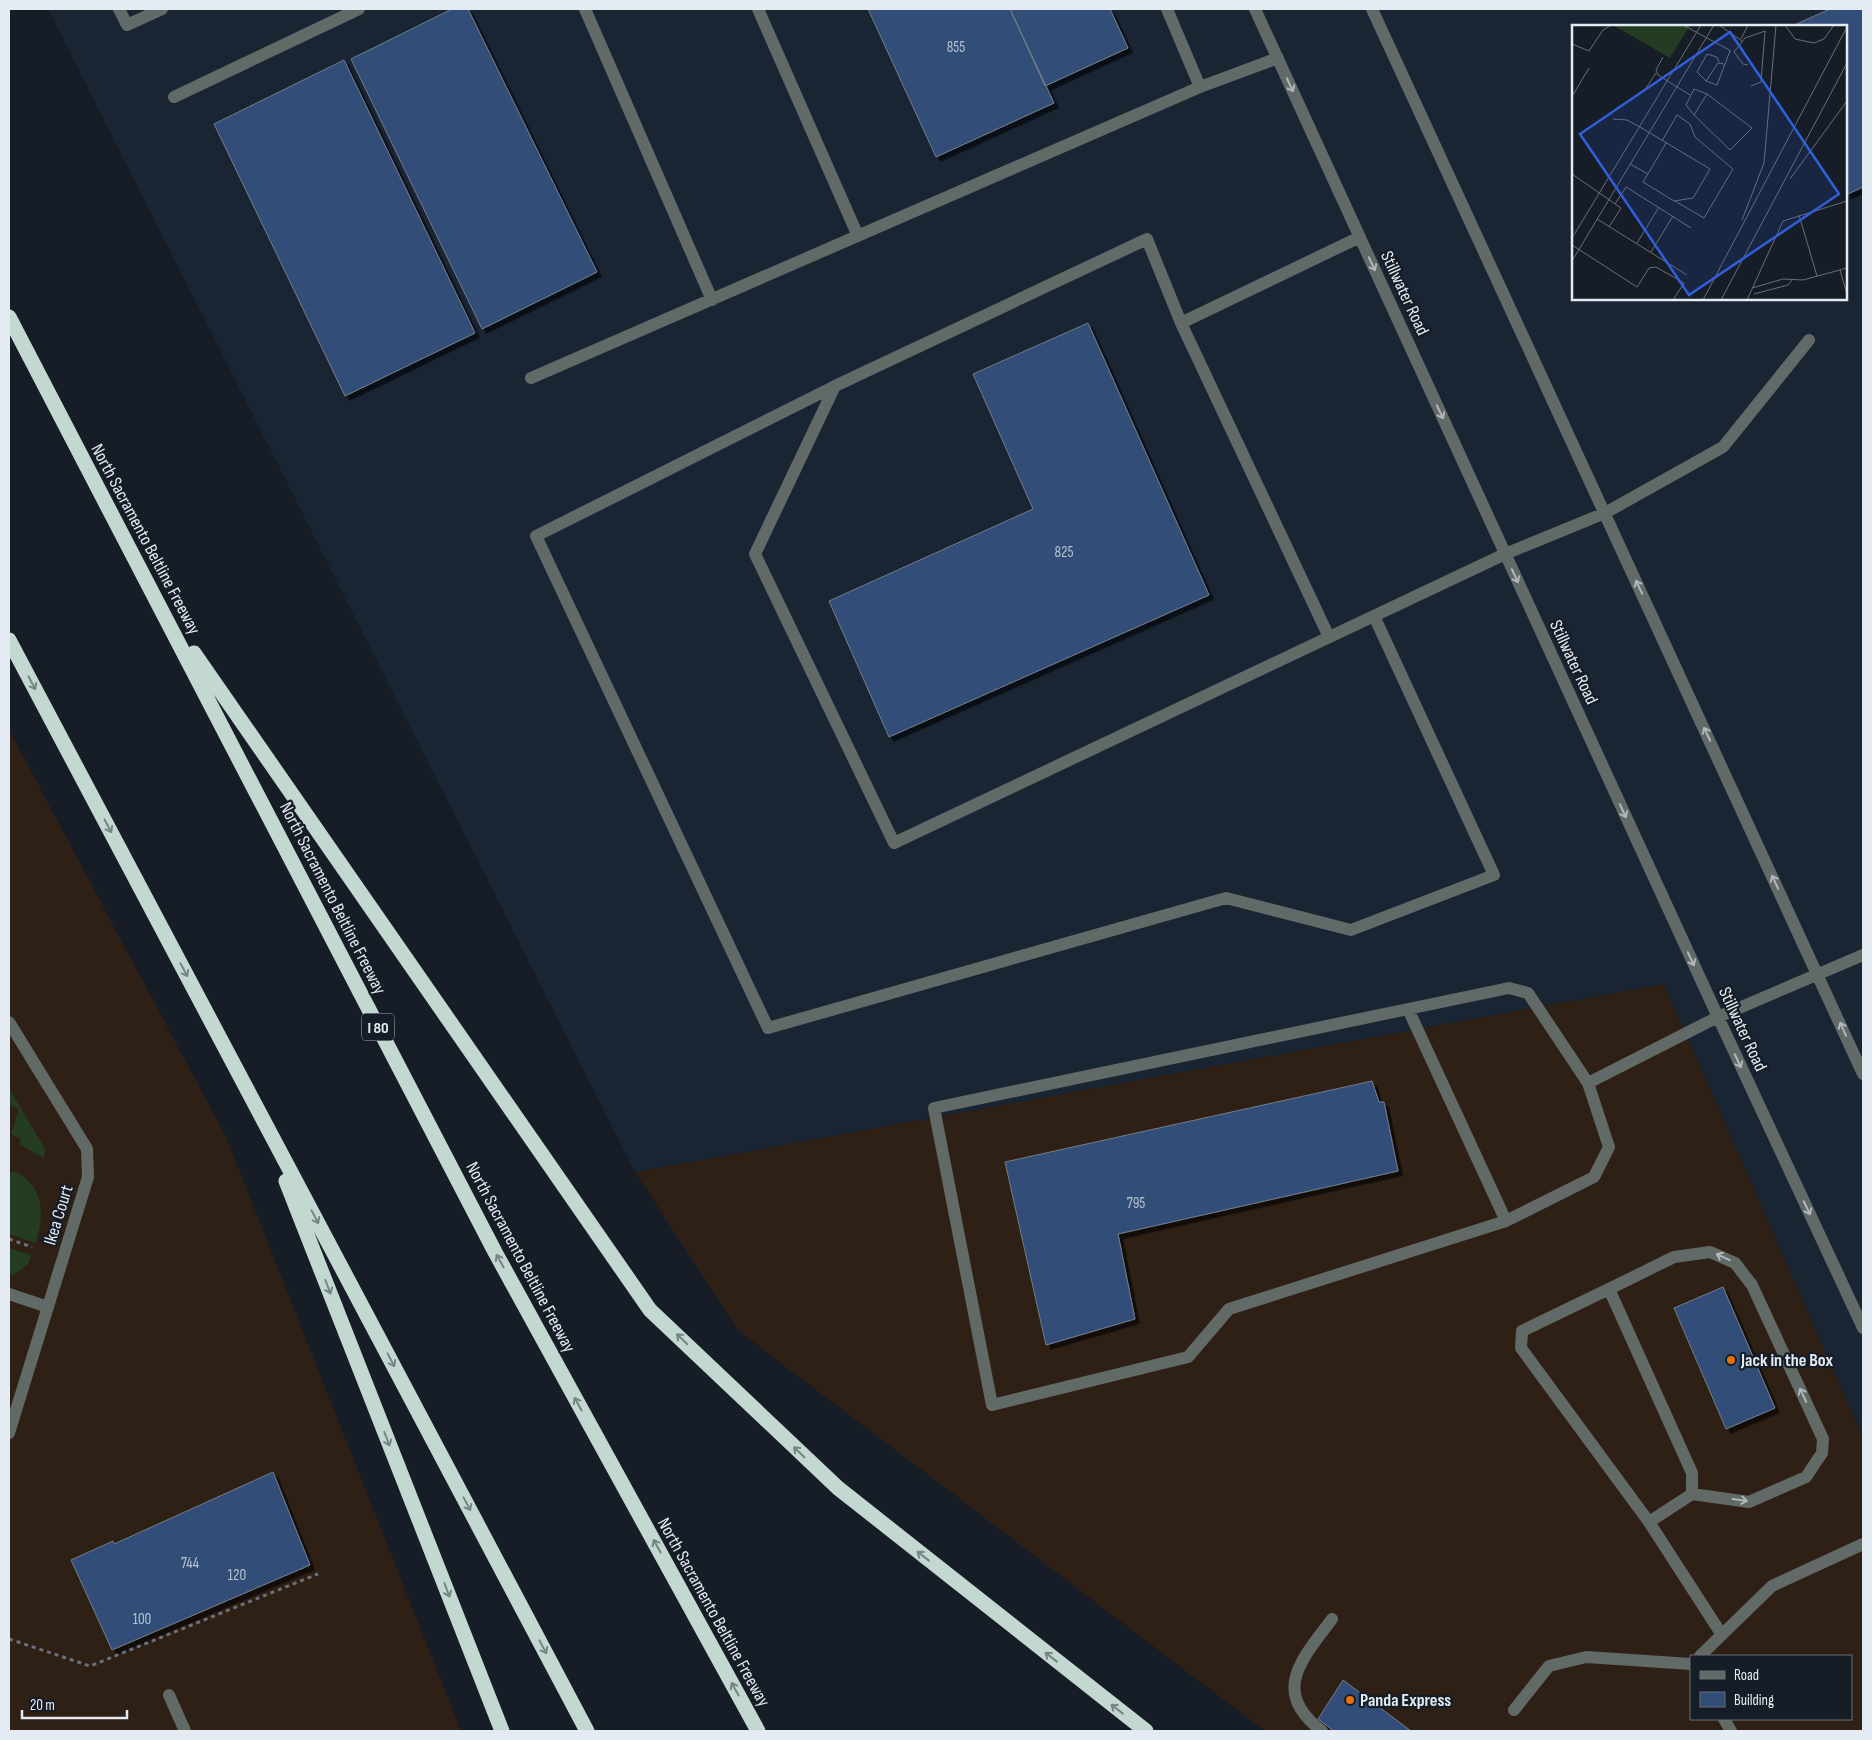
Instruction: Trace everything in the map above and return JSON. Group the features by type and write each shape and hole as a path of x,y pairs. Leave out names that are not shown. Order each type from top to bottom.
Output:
{"highway":[{"name":"North Sacramento Beltline Freeway","path":"9,317 495,1252 758,1731"},
{"path":"158,602 650,1310 838,1488 1146,1731"},
{"path":"9,640 587,1731"},
{"path":"259,1112 502,1731"}],"street":[{"path":"119,9 127,25 162,9"},
{"path":"174,97 359,9"},
{"path":"585,9 712,300"},
{"path":"758,9 858,236"},
{"path":"1167,9 1200,87"},
{"name":"Stillwater Road","path":"1255,9 1863,1328"},
{"path":"1372,9 1863,1074"},
{"path":"530,378 1200,87 1278,58"},
{"path":"1181,323 1360,237"},
{"path":"1329,637 1181,323 1147,239 835,386 536,536 768,1028 1226,898 1351,930 1494,875 1374,616"},
{"path":"835,386 755,554 894,843 1505,554 1605,513 1723,447 1809,340"},
{"path":"1588,1082 1718,1017 1863,955"},
{"path":"1510,988 1528,993 1588,1082 1609,1147 1594,1177 1506,1221 1229,1309 1188,1357 992,1405 934,1108 1408,1009 1510,988"},
{"path":"1408,1009 1506,1221"},
{"name":"Ikea Court","path":"9,1022 86,1149 88,1177 9,1433"},
{"path":"1650,1522 1692,1494 1749,1502 1806,1477 1822,1453 1823,1439 1752,1285 1734,1263 1710,1252 1674,1257 1522,1331 1521,1348 1650,1522 1722,1635"},
{"path":"1609,1289 1692,1473 1692,1494"},
{"path":"9,1294 48,1307"},
{"path":"1701,1655 1772,1586 1863,1544"},
{"path":"1322,1731 1308,1721 1297,1706 1295,1689 1297,1671 1300,1664 1332,1619"},
{"path":"1514,1710 1550,1666 1586,1657 1690,1664"},
{"path":"169,1695 185,1731"},
{"path":"1725,1720 1732,1731"}],"path":[{"path":"9,1240 32,1247"},
{"path":"9,1638 90,1666 318,1574"}],"shaded area":[{"path":"48,9 1863,9 1863,1437 1664,984 635,1172"},
{"path":"9,730 226,1137 461,1731 9,1731"},
{"path":"1664,984 1863,1437 1863,1731 1265,1731 739,1331 635,1172"}],"green space":[{"path":"9,1088 45,1149 44,1158 20,1145 21,1139 11,1134 19,1109 9,1105"},
{"path":"14,1171 32,1184 40,1202 40,1222 36,1243 9,1234 9,1174"},
{"path":"9,1248 31,1255 28,1264 14,1275 9,1274"}],"building":[{"path":"452,9 468,9 597,272 482,329 351,59"},
{"path":"868,9 1010,9 1054,103 936,157"},
{"path":"1010,9 1110,9 1128,48 1045,86"},
{"path":"1830,9 1863,9 1863,187 1847,195 1847,25 1794,25"},
{"path":"344,60 475,333 345,396 214,124"},
{"path":"1088,323 1209,595 889,737 829,601 1033,509 973,374"},
{"path":"1372,1081 1379,1102 1384,1102 1398,1171 1118,1234 1135,1319 1046,1345 1005,1162"},
{"path":"1723,1287 1775,1408 1726,1429 1674,1308"},
{"path":"273,1472 310,1565 112,1650 71,1560 113,1541 114,1544"},
{"name":"Panda Express","path":"1343,1680 1411,1731 1334,1731 1318,1719"}],"place":[{"name":"Jack in the Box","path":"1731,1360"},
{"name":"Panda Express","path":"1350,1700"}]}
